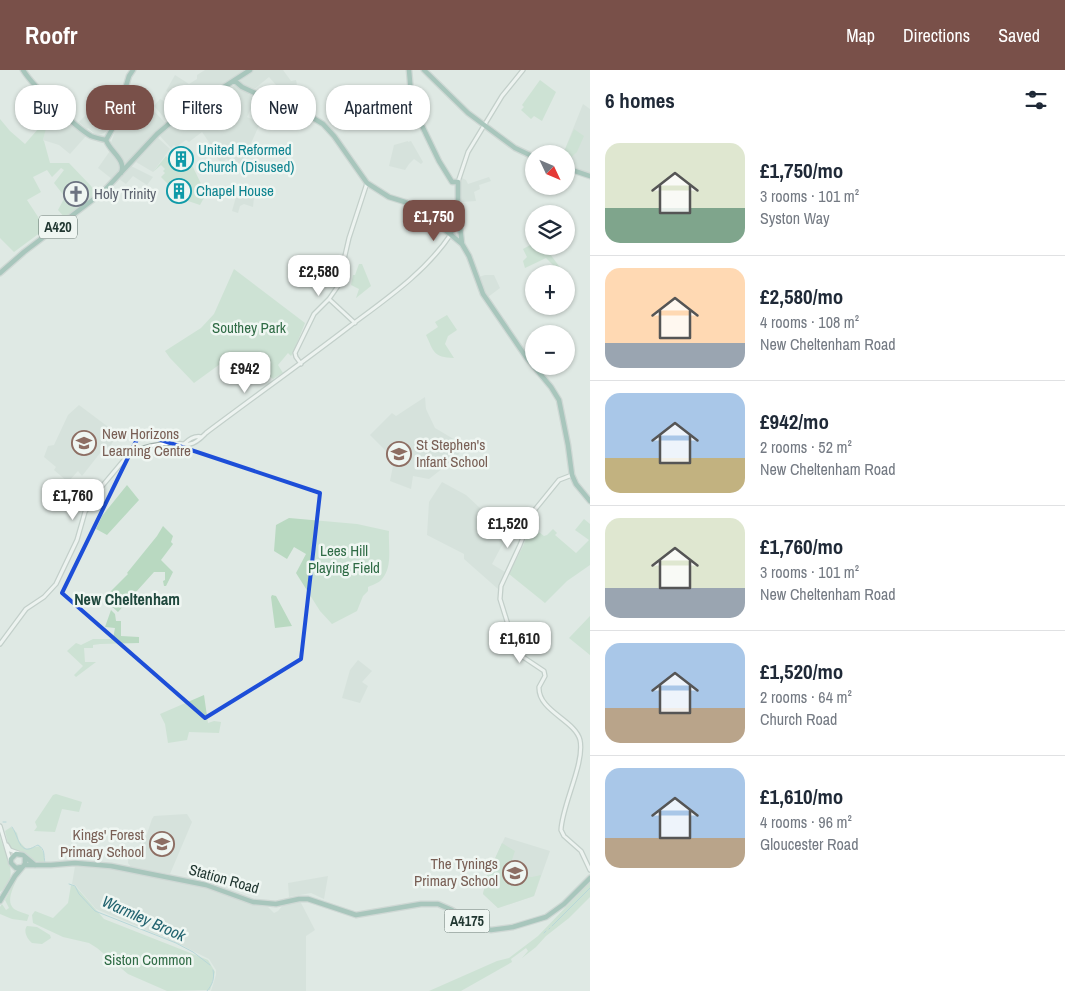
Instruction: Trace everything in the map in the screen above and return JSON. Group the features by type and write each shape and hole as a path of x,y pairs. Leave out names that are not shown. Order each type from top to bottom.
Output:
{"main road":[{"path":"23,70 32,82 78,126 92,136 106,140"},
{"path":"129,165 123,165 108,147 106,140 114,126 129,76 133,70"},
{"name":"A420","path":"0,273 24,252 106,190 175,118 250,70"},
{"path":"408,70 412,105 439,161 452,181 458,182 457,220 451,233"},
{"path":"424,70 461,107 515,148 525,153"},
{"path":"235,81 242,87 323,124 334,136 367,182 389,197 421,210 462,244 469,256 483,294 526,357 551,387 559,400 572,475 576,484 590,501"},
{"name":"A420","path":"120,175 123,165"},
{"path":"575,171 590,176"},
{"path":"458,210 462,244"},
{"path":"10,884 13,855 20,853 35,865"},
{"path":"0,901 24,866 26,862 25,857"},
{"name":"Station Road","path":"24,866 75,863 111,866 206,885 253,902 276,904 298,899 308,899 356,915 421,904 438,904 452,910 481,928 491,930 513,927 546,917 564,904 590,878"},
{"name":"A4175","path":"12,864 16,868 24,866"}],"street":[{"path":"458,182 468,152 502,96 523,70"},
{"path":"300,364 294,355 298,344 314,314 335,292 340,279 349,238 367,182"},
{"path":"0,644 26,609 44,596 56,584 77,540 85,512 98,491 129,454 134,451 169,443 190,444 202,437 355,323 420,270 436,254 451,233"},
{"path":"329,299 355,323"},
{"path":"572,475 559,480 533,512 501,586 500,599 510,633 508,647 544,672 546,676 539,686 540,695 549,707 578,735 580,750 561,830 564,836 581,851 590,870"},
{"path":"0,826 12,864"},
{"path":"5,843 10,850 20,853"}],"highlighted area":[{"path":"140,433 320,493 301,659 205,718 62,593"}],"shaded area":[{"path":"205,70 244,70 222,85 169,85 175,75 189,84 197,79 197,75"},
{"path":"254,70 283,70 291,81 296,80 297,85 276,85 269,77 259,85 251,85 251,92 248,94 251,96 251,109 247,117 251,119 251,130 257,130 242,164 226,159 222,164 202,132 189,142 186,140 171,148 160,136 166,130 241,130 241,85 235,85"},
{"path":"160,99 164,101 164,117 154,106"},
{"path":"583,104 590,109 590,173 575,168 575,145 567,145"},
{"path":"154,111 164,122 112,179 98,168 112,148 111,143 115,130 154,130"},
{"path":"86,115 86,128 79,122"},
{"path":"76,127 86,136 70,154 59,145 43,140 45,130 76,130"},
{"path":"90,130 108,130 99,135"},
{"path":"158,138 170,149 153,172 136,162"},
{"path":"411,141 423,162 421,164 414,159 405,170 389,166 394,145"},
{"path":"131,166 153,177 147,185 133,176 126,184 119,179"},
{"path":"489,177 491,181 479,185 480,189 474,192 476,201 461,202 460,186 462,178 468,184"},
{"path":"240,183 250,187 254,197 253,207 244,204 240,206 238,213 232,211"},
{"path":"494,275 500,288 488,297 479,277"},
{"path":"425,397 426,409 435,428 462,444 463,447 457,457 429,479 413,476 411,489 390,481 396,461 370,435 392,413 396,416"},
{"name":"New Horizons Learning Centre","path":"79,405 119,435 111,445 104,448 82,476 78,471 68,482 54,470 56,467 44,457 48,446 54,445 68,415"},
{"path":"442,482 466,495 508,534 492,564 505,572 498,589 464,559 464,554 427,535 429,502"},
{"path":"358,660 372,671 362,682 368,686 360,703 342,698 350,670"},
{"name":"Kings' Forest Primary School","path":"187,814 192,822 170,874 131,867 128,863 130,848 138,849 145,840 154,816"},
{"name":"The Tynings Primary School","path":"505,837 550,851 534,896 498,908 483,894 487,876"},
{"path":"75,866 105,867 204,887 251,904 268,907 274,913 284,904 300,901 315,930 306,936 306,991 211,991 216,970 209,959 179,944 96,909 76,886 72,884"},
{"path":"328,876 324,899 311,893 289,897 288,883"}],"green space":[{"path":"540,80 556,92 542,121 534,116 531,119 521,110 524,107 522,105"},
{"path":"0,119 25,144 37,130 46,130 43,140 50,163 69,163 96,194 65,218 58,210 65,197 54,183 64,170 61,168 52,177 47,170 33,177 41,192 27,200 44,226 40,230 41,232 14,252 0,238"},
{"path":"574,129 584,136 575,154 575,145 567,145"},
{"path":"166,156 170,160 173,158 182,167 186,166 187,162 190,161 206,194 200,205 188,201 178,194 182,191 180,188 176,192 161,177 165,173 163,171 165,169 161,165 153,172"},
{"path":"526,255 551,255 558,265 553,265 546,258 531,265 525,265 525,268 523,261 527,257"},
{"path":"359,264 362,264 371,286 356,298 359,289 351,285 353,275 355,275"},
{"name":"Southey Park","path":"234,269 305,323 293,353 291,356 288,353 278,365 283,373 273,379 257,365 242,379 227,359 194,383 165,351 201,328 214,314"},
{"path":"447,315 457,330 448,336 445,344 454,358 438,355 426,335 438,327 435,322"},
{"path":"127,485 139,500 107,535 96,529 102,516"},
{"name":"Lees Hill Playing Field","path":"289,518 357,524 389,531 388,568 379,582 368,587 368,591 363,596 357,611 332,624 320,611 296,573 306,554 294,547 287,559 274,551 276,525"},
{"path":"584,519 590,524 590,565 567,581 545,603 509,574 529,530 533,531 535,529 544,536 553,529 557,533 555,535 576,553 589,540 575,530"},
{"path":"163,526 173,536 171,542 173,544 161,560 173,572 166,586 164,586 163,581 165,580 165,572 154,572 118,612 103,599 128,574"},
{"path":"272,595 276,596 292,626 275,628"},
{"path":"111,610 115,614 116,621 121,621 121,636 139,637 139,643 100,644 93,645 93,648 84,648 85,662 96,662 76,677 74,675 83,666 67,651 76,643 81,645 93,639 113,639 115,628 105,627"},
{"path":"590,616 590,655 569,638"},
{"path":"204,695 208,723 214,721 221,722 219,733 189,732 187,740 168,743 165,724 160,714"},
{"path":"56,794 82,802 79,812 62,809 55,832 34,831 37,827 35,822 53,795"},
{"path":"11,827 17,833 19,841 26,849 40,846 44,854 44,863 35,861 25,853 11,849 5,831"},
{"path":"0,837 11,874 6,886 0,892"},
{"name":"The Tynings Primary School","path":"502,843 515,851 510,866 511,876 532,877 541,875 534,896 498,908 483,894 487,876"},
{"path":"17,878 10,902 14,909 29,915 27,921 12,919 0,914 2,904 6,910 9,908 5,900"},
{"path":"590,882 590,897 569,918 522,958 528,951 526,948 511,959 512,962 461,991 429,991 497,961 509,958 538,936"},
{"name":"Siston Common","path":"71,885 76,887 104,919 208,960 215,972 210,990 167,991 128,974 89,943 63,937 33,923 32,915 35,911 53,918 68,903"},
{"path":"27,926 37,927 50,935 51,938 42,944 32,943 26,935 25,930"}],"waterway":[{"name":"Warmley Brook","path":"12,827 23,848 29,849 38,845 41,847 45,863"},
{"name":"Warmley Brook","path":"69,884 75,886 79,894 95,911 176,943 193,952 210,965"},
{"path":"552,926 590,888"},
{"name":"Warmley Brook","path":"207,991 213,982 213,970"}],"place":[{"name":"United Reformed Church (Disused)","path":"181,159"},
{"name":"Chapel House","path":"179,191"},
{"name":"Holy Trinity","path":"76,194"},
{"name":"New Horizons Learning Centre","path":"84,443"},
{"name":"St Stephen's Infant School","path":"399,454"},
{"name":"Kings' Forest Primary School","path":"162,844"},
{"name":"The Tynings Primary School","path":"515,873"}],"district":[{"name":"New Cheltenham","path":"127,599"}]}
